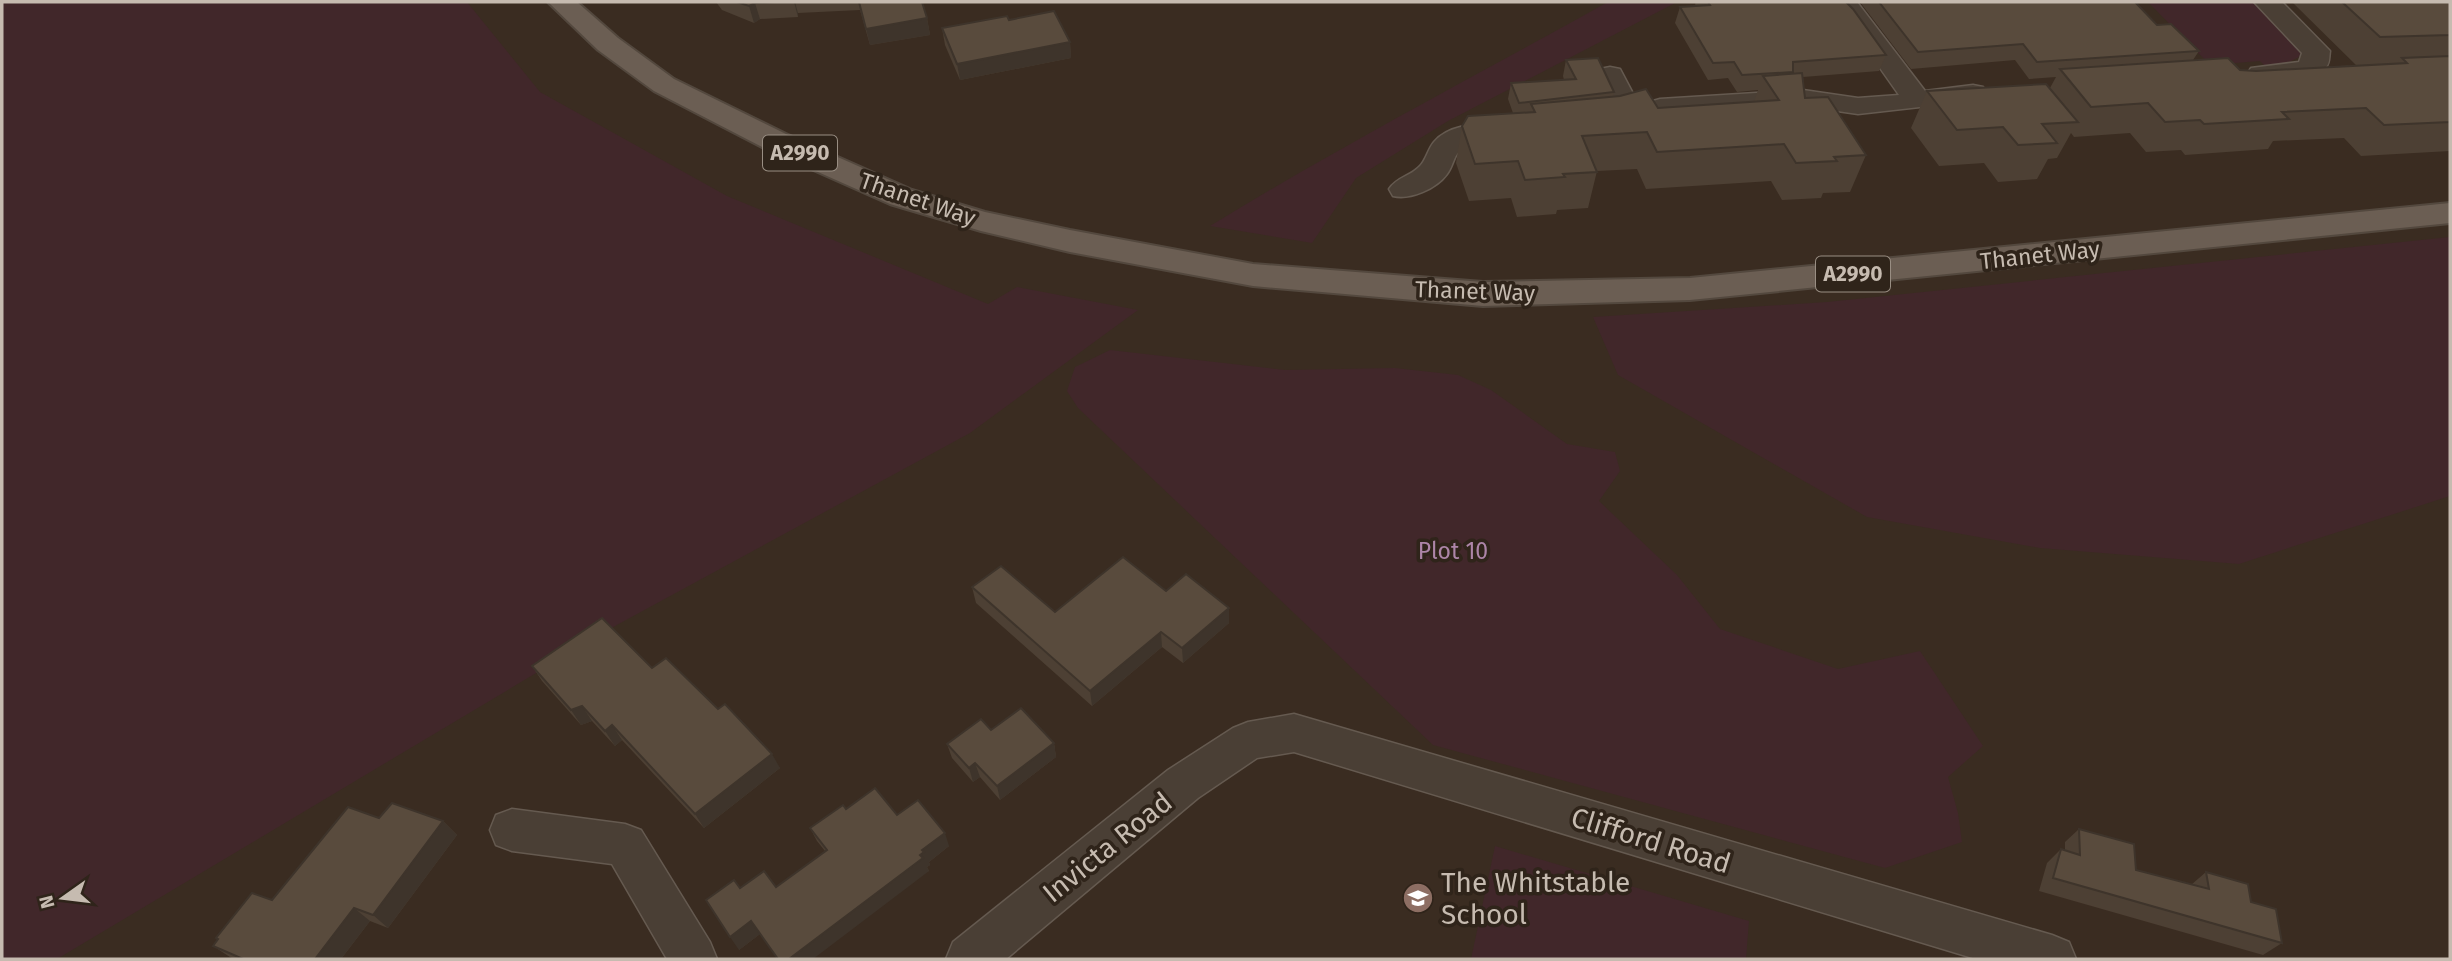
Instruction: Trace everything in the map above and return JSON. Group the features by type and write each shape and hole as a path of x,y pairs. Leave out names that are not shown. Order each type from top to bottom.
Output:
{"main road":[{"name":"Thanet Way","path":"561,2 608,44 664,85 775,141 901,197 981,221 1070,242 1253,275 1483,294 1690,289 2450,213"}],"street":[{"path":"1842,2 1858,18 1918,101"},
{"path":"2231,76 2328,70 2316,51 2267,2"},
{"path":"1610,75 1630,115"},
{"path":"1583,123 1610,121 1660,108 1803,97 1870,106 2003,91"},
{"path":"1404,189 1434,172 1439,154 1446,145 1465,135 1531,129"},
{"name":"Clifford Road","path":"1248,741 1294,733 2052,959"},
{"name":"Invicta Road","path":"970,959 1183,784 1248,741"},
{"path":"512,830 625,845 693,959"}],"green space":[{"path":"2,2 467,2 540,92 727,196 988,304 1017,287 1138,310 970,433 615,626 57,959 2,959"},
{"path":"1608,2 1677,2 1448,121 1356,178 1312,243 1210,226 1358,139"},
{"path":"2148,2 2254,2 2298,43 2301,56 2289,62 2265,66 2260,61 2210,65"},
{"path":"2450,237 2450,496 2239,564 2040,548 1867,517 1618,375 1593,317 1827,302"},
{"name":"Plot 10","path":"1110,350 1285,370 1395,368 1458,375 1491,390 1567,444 1615,452 1620,471 1599,501 1677,575 1720,629 1838,669 1920,651 1983,746 1948,777 1958,813 1962,842 1885,868 1433,745 1078,408 1067,391 1075,367"},
{"path":"1495,846 1749,921 1746,959 1471,959"}],"building":[{"path":"737,2 774,2 749,6"},
{"path":"859,2 922,2 927,18 866,29"},
{"path":"1708,2 1846,2 1886,55 1793,62 1793,72 1742,75 1734,62 1713,63 1680,7 1710,5"},
{"path":"1879,2 2135,2 2157,25 2171,24 2199,51 2037,62 2023,44 1918,52"},
{"path":"2342,2 2450,2 2450,35 2380,37"},
{"path":"1054,11 1070,42 957,64 942,28 1007,16 1009,20"},
{"path":"2450,56 2450,122 2384,125 2366,108 2282,112 2289,119 2204,124 2200,120 2165,122 2148,103 2091,107 2060,69 2228,58 2240,70 2256,71 2407,63 2402,58"},
{"path":"1598,58 1614,92 1519,103 1511,83 1576,79 1566,60"},
{"path":"1802,73 1805,98 1828,97 1866,155 1834,157 1837,161 1796,163 1784,144 1657,152 1647,132 1582,136 1597,172 1525,180 1518,161 1475,164 1462,126 1468,116 1535,112 1531,104 1620,96 1646,89 1658,108 1779,100 1763,76"},
{"path":"2046,84 2078,122 2042,124 2057,143 2018,145 2003,127 1957,130 1927,91"},
{"path":"1123,557 1166,591 1186,574 1229,608 1182,648 1161,632 1090,691 972,587 1001,566 1055,612"},
{"path":"602,618 652,668 666,658 718,709 725,704 772,754 695,814 612,725 605,731 582,706 571,710 532,666"},
{"path":"1021,708 1054,743 997,786 975,763 969,768 947,744 981,719 991,730"},
{"path":"875,788 897,815 918,800 945,833 922,850 924,852 920,855 923,858 789,959 778,959 751,921 730,937 706,900 734,880 740,888 764,871 776,887 827,850 810,828 843,805 846,809"},
{"path":"392,803 443,821 373,915 354,908 315,959 243,959 213,946 218,939 216,938 252,893 272,900 348,807 379,818"},
{"path":"2079,829 2134,844 2136,870 2209,889 2206,872 2248,884 2251,902 2276,909 2282,943 2053,878 2061,849 2080,855"}],"place":[{"name":"The Whitstable School","path":"1418,898"}]}
